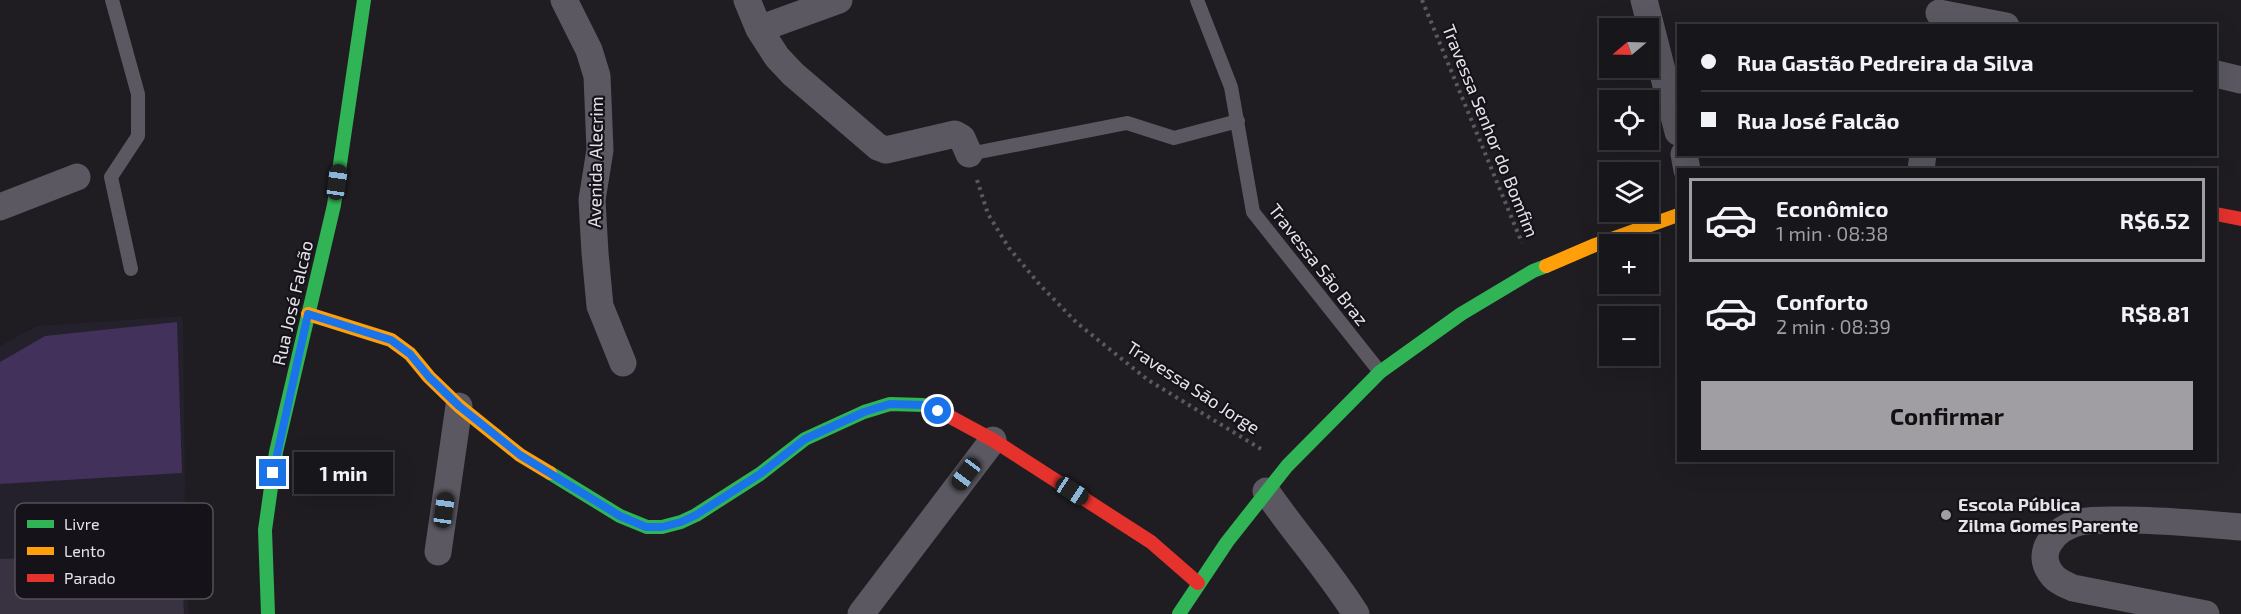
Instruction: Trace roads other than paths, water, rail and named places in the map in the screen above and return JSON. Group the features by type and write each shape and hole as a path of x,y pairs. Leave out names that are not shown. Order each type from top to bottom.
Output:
{"street":[{"name":"Rua José Falcão","path":"268,614 265,530 269,494 276,452 334,205 364,0"},
{"name":"Avenida Alecrim","path":"564,0 589,50 597,76 600,150 592,200 596,264 600,306 623,363"},
{"path":"747,0 759,29 777,57 862,136 883,149 955,134 962,138 969,154"},
{"path":"759,29 839,0"},
{"path":"1644,0 1677,128"},
{"path":"1938,13 1996,24"},
{"path":"2217,74 2241,80"},
{"path":"0,206 77,177"},
{"path":"2217,214 2241,219"},
{"path":"308,314 391,340 410,354 429,377 459,406 520,455 620,516 646,527 662,527 696,515 760,474 805,439 864,412 890,404 923,405 954,417 993,440 1151,542 1190,604 1266,491 1287,466 1380,372 1461,314 1533,271 1595,245 1677,215"},
{"path":"438,552 459,406"},
{"path":"861,614 993,440"},
{"path":"1266,491 1323,565 1356,614"},
{"path":"2206,614 2073,588 2058,581 2052,574 2046,556 2047,546 2052,537 2064,529 2080,522 2105,519 2241,526"}],"lane":[{"path":"112,0 138,94 138,136 111,177 131,269"},
{"name":"Travessa São Braz","path":"1197,0 1231,87 1253,212 1380,372"},
{"path":"969,154 1127,123 1174,138 1238,121"}],"place":[{"name":"Escola Pública Zilma Gomes Parente","path":"1946,515"}]}
